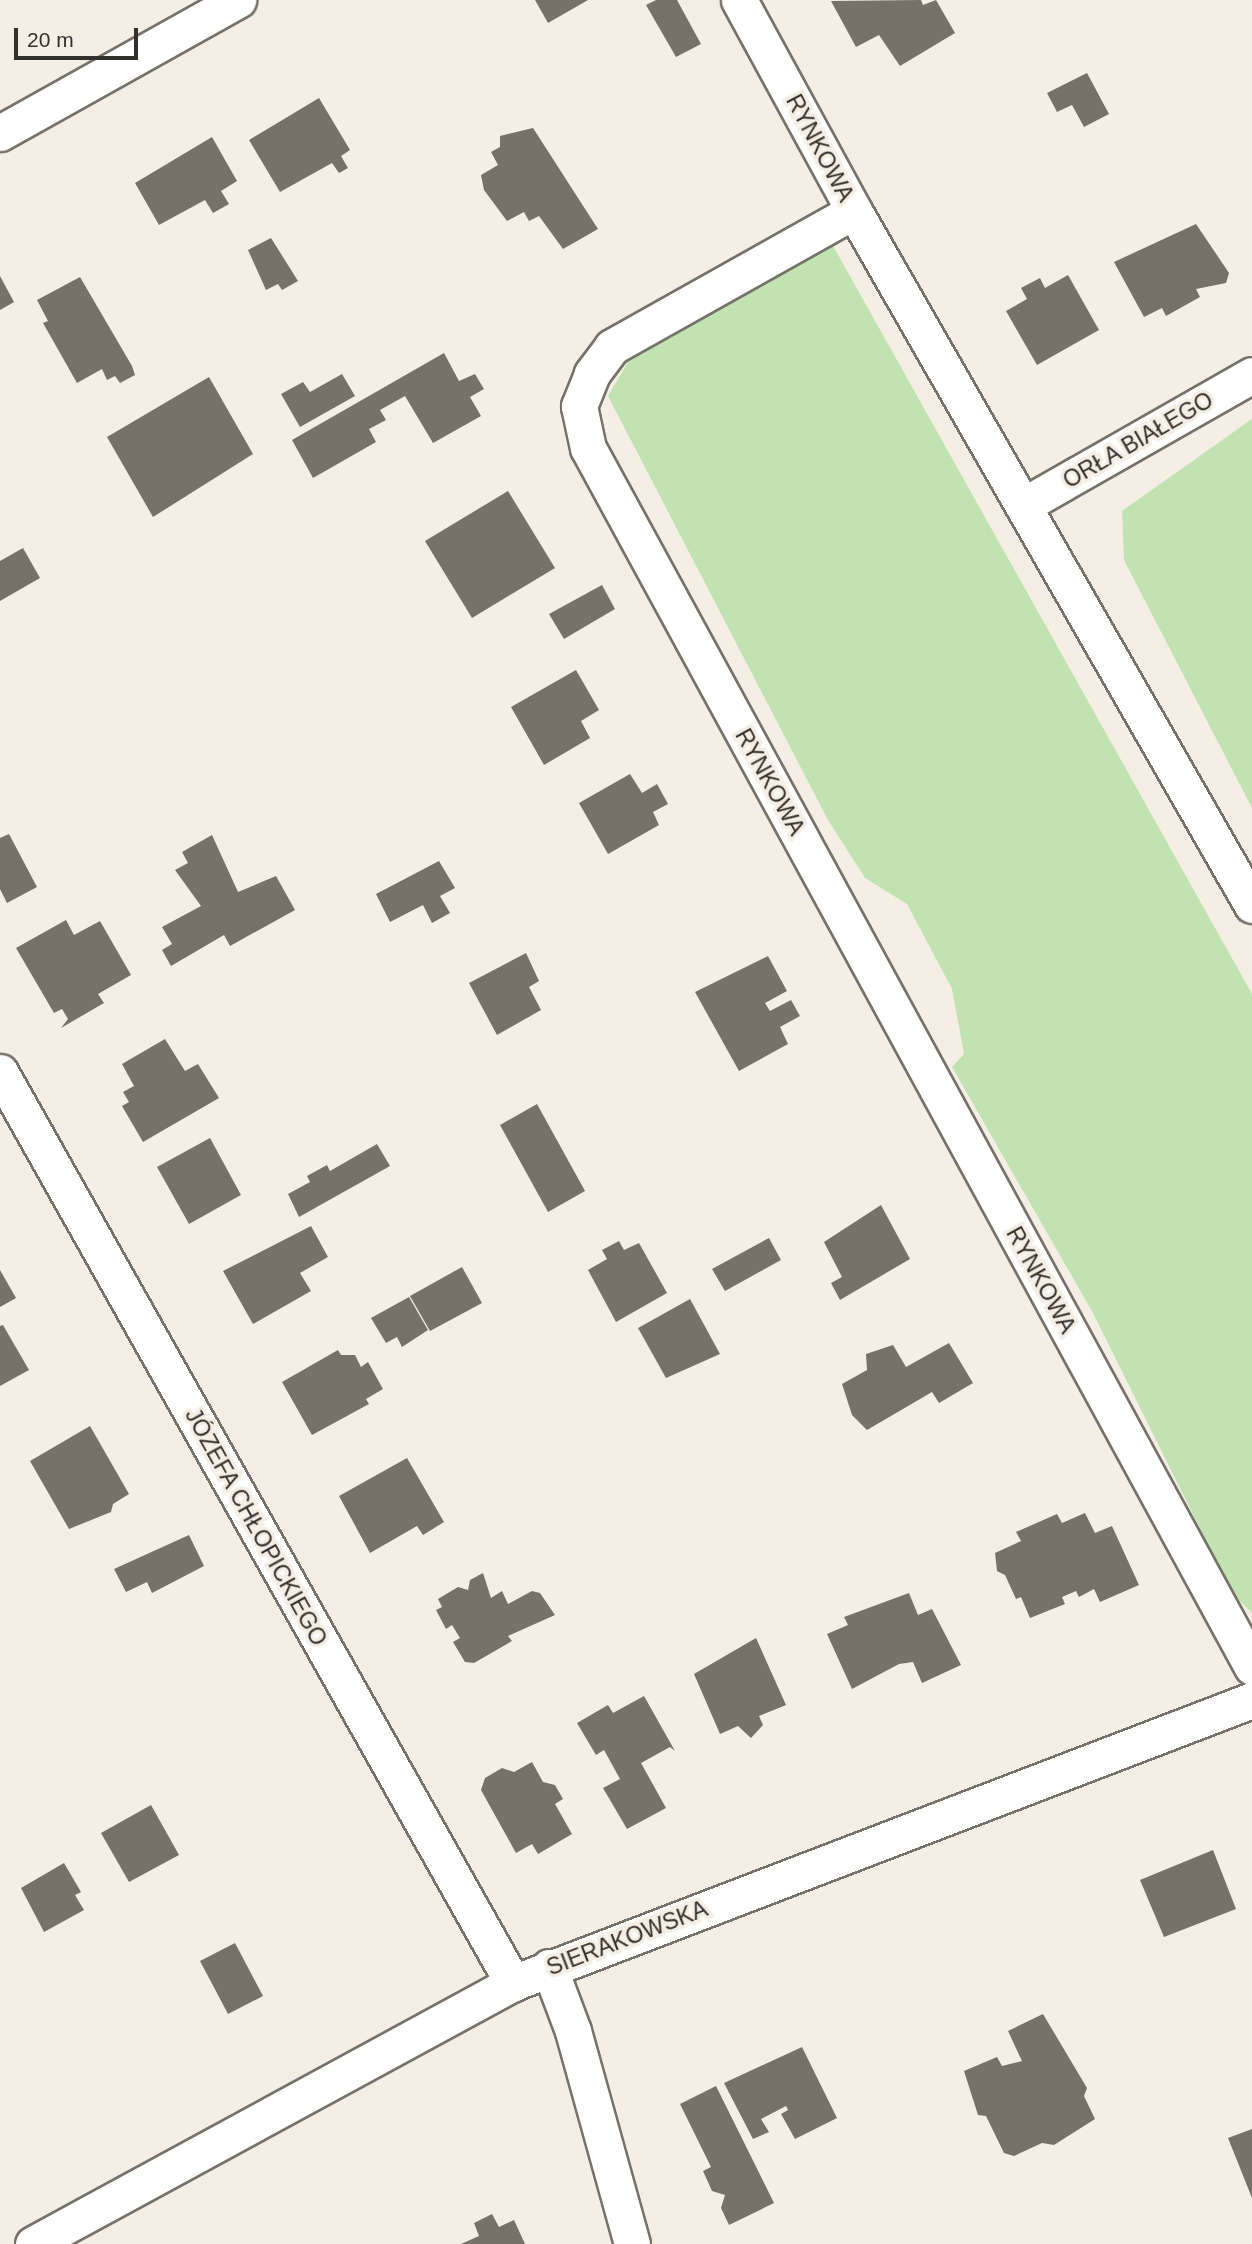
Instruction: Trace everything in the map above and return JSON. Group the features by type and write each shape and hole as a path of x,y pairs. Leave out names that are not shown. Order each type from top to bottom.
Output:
{"street":[{"path":"0,133 237,0"},
{"name":"RYNKOWA","path":"739,0 854,211 612,347 592,373 579,406 588,448 1252,1667"},
{"path":"854,211 1252,905"},
{"name":"ORŁA BIAŁEGO","path":"1024,505 1252,375"},
{"name":"JÓZEFA CHŁOPICKIEGO","path":"0,1072 513,1983"},
{"name":"SIERAKOWSKA","path":"33,2244 513,1983 548,1967 1252,1700"},
{"path":"548,1967 573,2031 632,2244"}],"green space":[{"path":"832,244 1252,994 1252,1613 1232,1593 1093,1313 952,1067 964,1054 952,989 907,904 865,878 828,820 608,396 631,357"},
{"path":"1252,419 1252,808 1124,560 1122,511"}],"building":[{"path":"535,0 588,0 548,23"},
{"path":"656,0 677,0 701,44 676,57 646,5"},
{"path":"921,0 923,5 936,0 955,33 900,66 879,35 856,47 831,1"},
{"path":"1087,73 1109,114 1084,127 1072,105 1057,112 1047,93"},
{"path":"319,98 350,150 341,156 348,168 339,173 332,163 280,192 249,140"},
{"path":"533,128 598,229 563,249 539,216 529,221 524,212 507,221 484,190 481,175 498,165 491,152 500,147 500,136"},
{"path":"212,137 237,181 221,191 229,204 213,213 205,200 159,225 135,183"},
{"path":"1196,224 1229,273 1226,283 1196,289 1200,297 1166,316 1162,308 1144,317 1114,262"},
{"path":"271,238 298,281 282,290 278,284 266,290 248,250"},
{"path":"1068,275 1099,330 1037,365 1006,311 1027,299 1021,288 1040,278 1045,288"},
{"path":"0,276 14,302 0,310"},
{"path":"80,277 132,366 135,375 120,383 115,376 107,380 102,369 77,383 43,323 48,321 37,300"},
{"path":"444,353 459,381 475,374 484,389 470,397 481,416 433,443 405,396 380,410 386,420 369,429 376,442 313,478 292,440"},
{"path":"342,374 355,396 300,427 281,394 303,382 310,392"},
{"path":"209,377 253,454 153,517 107,437"},
{"path":"508,491 555,568 472,618 425,541"},
{"path":"23,548 40,578 0,601 0,561"},
{"path":"602,585 615,609 564,639 549,614"},
{"path":"576,670 599,710 581,721 590,738 544,765 511,707"},
{"path":"630,774 642,793 657,784 668,804 653,812 659,825 608,854 579,803"},
{"path":"9,834 37,887 7,903 0,889 0,838"},
{"path":"212,835 238,892 276,876 295,910 230,946 224,935 171,966 162,950 172,944 162,927 201,906 175,870 188,863 182,852"},
{"path":"439,861 455,888 440,896 450,913 432,923 423,905 390,922 376,894"},
{"path":"66,920 74,935 100,921 131,975 98,994 104,1003 61,1028 68,1019 62,1009 54,1013 16,948"},
{"path":"526,953 539,981 529,987 541,1010 497,1035 469,983"},
{"path":"768,956 787,991 765,1003 770,1011 791,1000 800,1016 780,1027 788,1044 739,1071 695,992"},
{"path":"165,1039 185,1071 198,1064 219,1098 143,1142 122,1106 129,1102 123,1092 134,1086 122,1064"},
{"path":"537,1104 585,1191 548,1212 500,1125"},
{"path":"210,1138 241,1195 189,1224 157,1167"},
{"path":"377,1144 390,1166 299,1217 288,1194 310,1182 307,1176 327,1165 330,1171"},
{"path":"881,1205 910,1259 840,1300 831,1283 842,1277 824,1242"},
{"path":"311,1226 328,1257 300,1273 311,1291 253,1324 223,1271"},
{"path":"769,1238 781,1260 725,1291 712,1269"},
{"path":"619,1241 624,1250 639,1243 667,1293 616,1322 588,1270 607,1259 602,1250"},
{"path":"462,1267 482,1303 430,1331 410,1296"},
{"path":"0,1270 16,1298 0,1307"},
{"path":"409,1297 428,1330 402,1347 397,1337 386,1343 371,1318"},
{"path":"690,1299 720,1354 666,1378 638,1328"},
{"path":"3,1325 29,1370 0,1386 0,1326"},
{"path":"949,1343 973,1383 939,1403 932,1392 867,1430 852,1415 842,1384 867,1370 866,1354 893,1345 906,1367"},
{"path":"338,1350 341,1355 355,1355 361,1367 368,1362 383,1389 366,1399 369,1404 312,1435 282,1382"},
{"path":"90,1426 129,1494 113,1504 111,1512 69,1529 30,1461"},
{"path":"407,1458 444,1522 423,1535 417,1526 370,1553 339,1496"},
{"path":"1085,1513 1095,1533 1112,1526 1139,1585 1100,1602 1094,1589 1079,1597 1076,1591 1062,1597 1065,1604 1030,1618 1021,1597 1016,1599 1005,1575 997,1571 995,1553 1021,1541 1016,1532 1057,1514 1062,1523"},
{"path":"189,1535 204,1566 152,1593 147,1582 126,1592 114,1569"},
{"path":"483,1573 491,1598 502,1591 508,1604 532,1591 540,1593 555,1615 508,1636 512,1641 474,1663 465,1662 453,1642 460,1638 452,1625 446,1629 436,1610 442,1607 438,1599 458,1587 468,1590 470,1580"},
{"path":"909,1593 918,1615 932,1609 961,1665 922,1683 913,1662 899,1664 852,1689 827,1634 848,1625 844,1617"},
{"path":"756,1638 786,1705 759,1716 763,1725 751,1738 738,1726 720,1734 694,1674"},
{"path":"644,1696 675,1751 670,1747 641,1763 666,1808 627,1829 603,1788 620,1779 604,1750 596,1755 577,1723 608,1705 613,1713"},
{"path":"532,1762 543,1782 555,1785 563,1799 555,1804 572,1834 538,1854 532,1844 516,1853 481,1790 485,1778 502,1768 514,1772"},
{"path":"151,1805 179,1855 129,1882 101,1833"},
{"path":"1213,1850 1236,1909 1164,1937 1140,1880"},
{"path":"64,1863 81,1892 75,1895 84,1910 44,1932 21,1888"},
{"path":"235,1943 263,1996 228,2014 200,1961"},
{"path":"1043,2014 1087,2088 1084,2096 1095,2119 1054,2145 1042,2143 1014,2156 1004,2153 986,2116 978,2115 964,2071 997,2057 1002,2066 1022,2061 1008,2031"},
{"path":"802,2047 837,2118 795,2139 781,2114 788,2110 786,2106 761,2119 769,2132 753,2139 724,2083"},
{"path":"716,2086 774,2203 729,2225 721,2208 725,2195 712,2191 703,2171 711,2167 680,2104"},
{"path":"1252,2129 1252,2198 1228,2138"},
{"path":"492,2214 499,2227 514,2220 525,2244 461,2244 479,2236 474,2223"}]}
